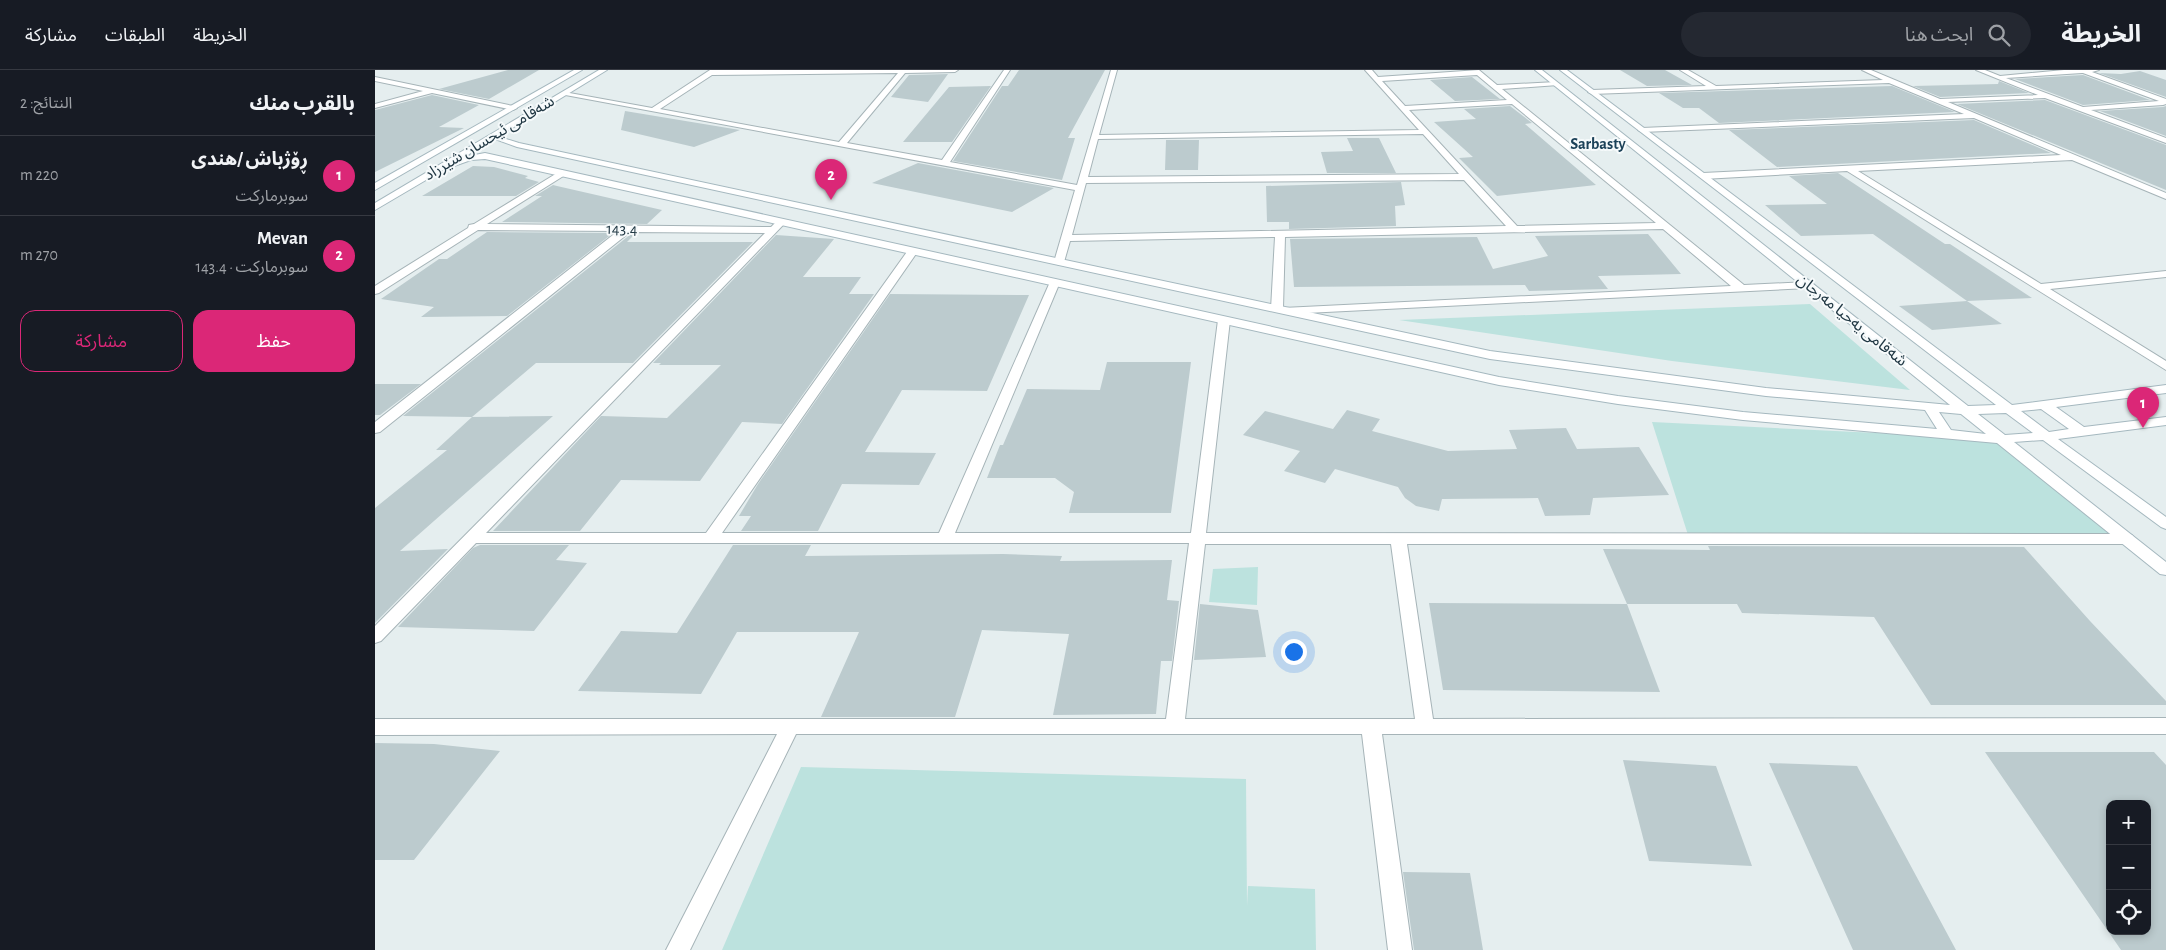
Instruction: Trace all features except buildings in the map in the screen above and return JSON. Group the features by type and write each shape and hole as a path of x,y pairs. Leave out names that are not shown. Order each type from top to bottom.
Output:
{"street":[{"name":"شەقامی ئیحسان شێرزاد","path":"375,187 579,70"},
{"name":"شەقامی ئیحسان شێرزاد","path":"375,207 604,70"},
{"path":"655,110 713,72 955,70"},
{"path":"944,164 1007,70"},
{"path":"1059,262 1114,70"},
{"path":"1368,70 1515,230"},
{"name":"شەقامی یەحیا مەرجان","path":"1538,70 2166,570"},
{"name":"شەقامی یەحیا مەرجان","path":"1563,70 2009,409 2166,524"},
{"path":"1683,70 1713,87"},
{"path":"1865,70 2166,196"},
{"path":"1979,70 2166,141"},
{"path":"2080,70 2166,101"},
{"path":"1997,77 2096,70"},
{"path":"841,144 903,71"},
{"path":"1376,79 1477,72 1741,288"},
{"path":"375,79 513,108"},
{"path":"1592,92 1893,82"},
{"path":"1495,87 1555,84"},
{"path":"375,106 433,91"},
{"path":"564,94 944,164 1082,184 1464,176"},
{"path":"1937,100 2049,96"},
{"path":"2079,108 2166,101"},
{"path":"1403,108 1513,102"},
{"path":"1594,114 1621,114"},
{"path":"1642,130 1974,116"},
{"path":"500,132 499,139 517,145 1490,354 1578,368 1766,392 1963,410 2009,409 2166,389"},
{"path":"1096,137 1424,132"},
{"path":"485,156 491,150 517,145"},
{"path":"440,168 464,160 485,156 776,226 913,251 1499,380 1581,394 1743,416 2001,439 2047,436 2166,421"},
{"path":"1703,176 2074,157"},
{"path":"1848,168 2166,366"},
{"path":"375,291 472,227 562,173"},
{"path":"375,638 776,226"},
{"name":"143.4","path":"472,227 627,229 776,226"},
{"path":"1067,238 1665,226"},
{"path":"375,429 627,229"},
{"path":"1281,234 1282,310"},
{"path":"968,263 993,248"},
{"path":"711,538 913,251"},
{"path":"2040,287 2166,274"},
{"path":"945,538 1055,282"},
{"path":"1282,310 1808,285"},
{"path":"1175,726 1224,320"},
{"path":"2043,404 2082,432"},
{"path":"1929,407 1947,435"},
{"path":"472,538 2127,539"},
{"path":"1398,538 1425,726"},
{"path":"678,950 790,726"},
{"path":"1371,726 1400,950"},
{"path":"375,727 2166,726"}],"green space":[{"path":"1810,304 1910,390 1672,361 1399,320"},
{"path":"1652,422 2001,439 2127,539 1689,538"},
{"path":"1258,567 1257,605 1209,602 1213,569"},
{"path":"801,767 1246,779 1247,906 1248,886 1315,889 1316,950 722,950"}],"place":[{"name":"Mevan","path":"831,200"},
{"name":"ڕۆژباش /ھندی","path":"2143,428"}],"district":[{"name":"Sarbasty","path":"1598,144"}]}
